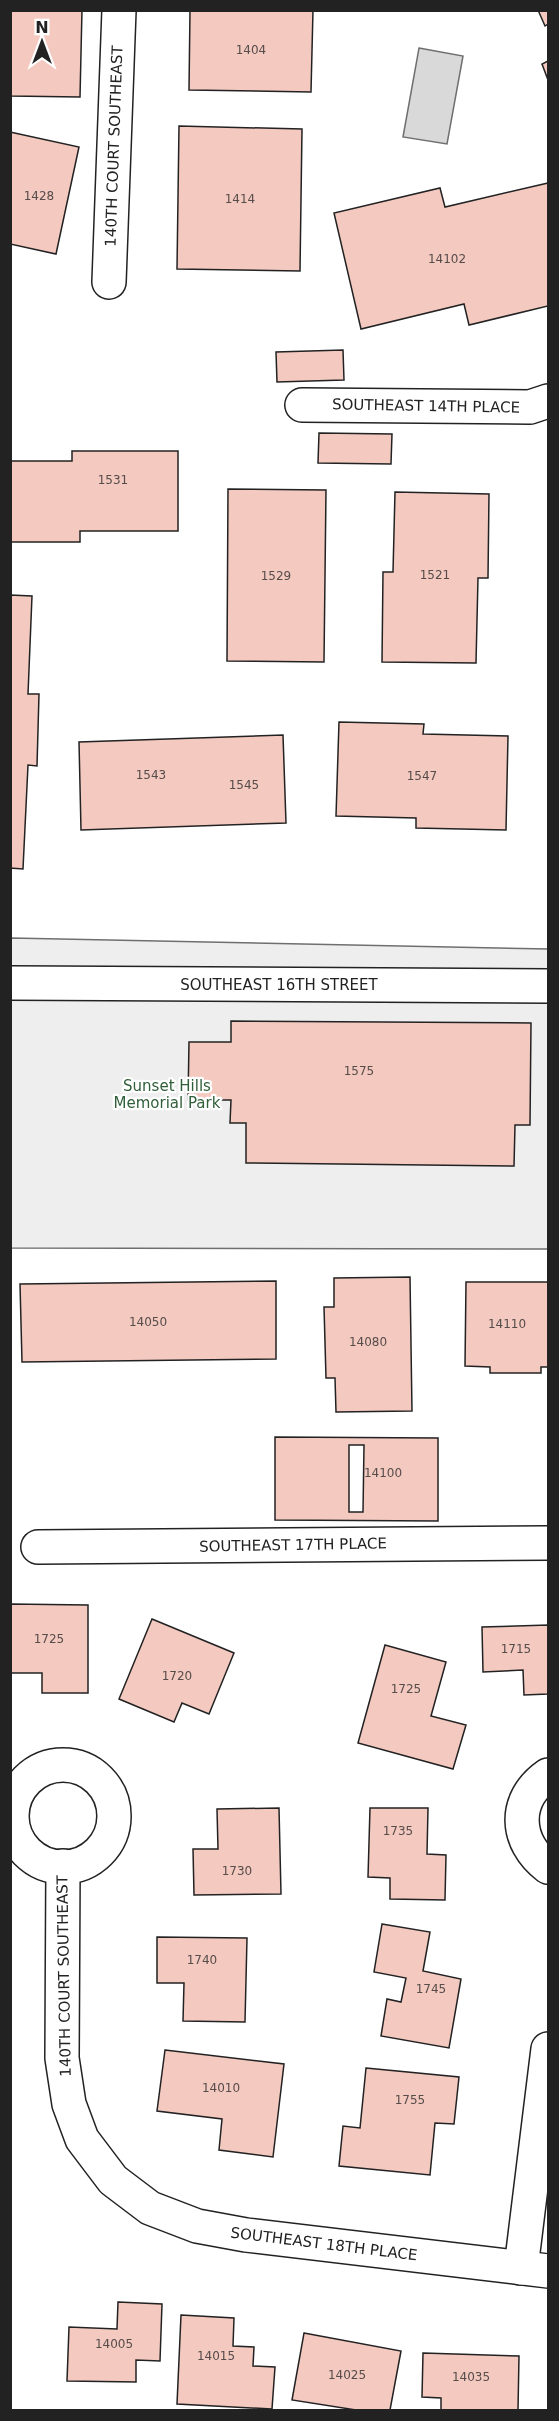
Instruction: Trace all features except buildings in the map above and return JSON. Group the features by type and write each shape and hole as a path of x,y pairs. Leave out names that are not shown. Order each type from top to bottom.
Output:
{"street":[{"name":"140TH COURT SOUTHEAST","path":"109,282 118,10"},
{"name":"SOUTHEAST 14TH PLACE","path":"302,405 530,407 549,402"},
{"name":"SOUTHEAST 16TH STREET","path":"10,983 549,986"},
{"name":"SOUTHEAST 17TH PLACE","path":"38,1547 549,1543"},
{"path":"549,1775 533,1789 524,1806 522,1825 526,1843 537,1859 549,1868"},
{"name":"140TH COURT SOUTHEAST","path":"63,1866 62,2058 69,2104 82,2139 113,2180"},
{"path":"535,2270 549,2049"},
{"name":"SOUTHEAST 18TH PLACE","path":"113,2180 150,2208 197,2226 246,2235 535,2270"}],"green space":[{"name":"Sunset Hills Memorial Park","path":"11,938 548,949 548,1249 11,1248"}],"shaded area":[{"path":"419,48 463,56 447,144 403,137"}]}
